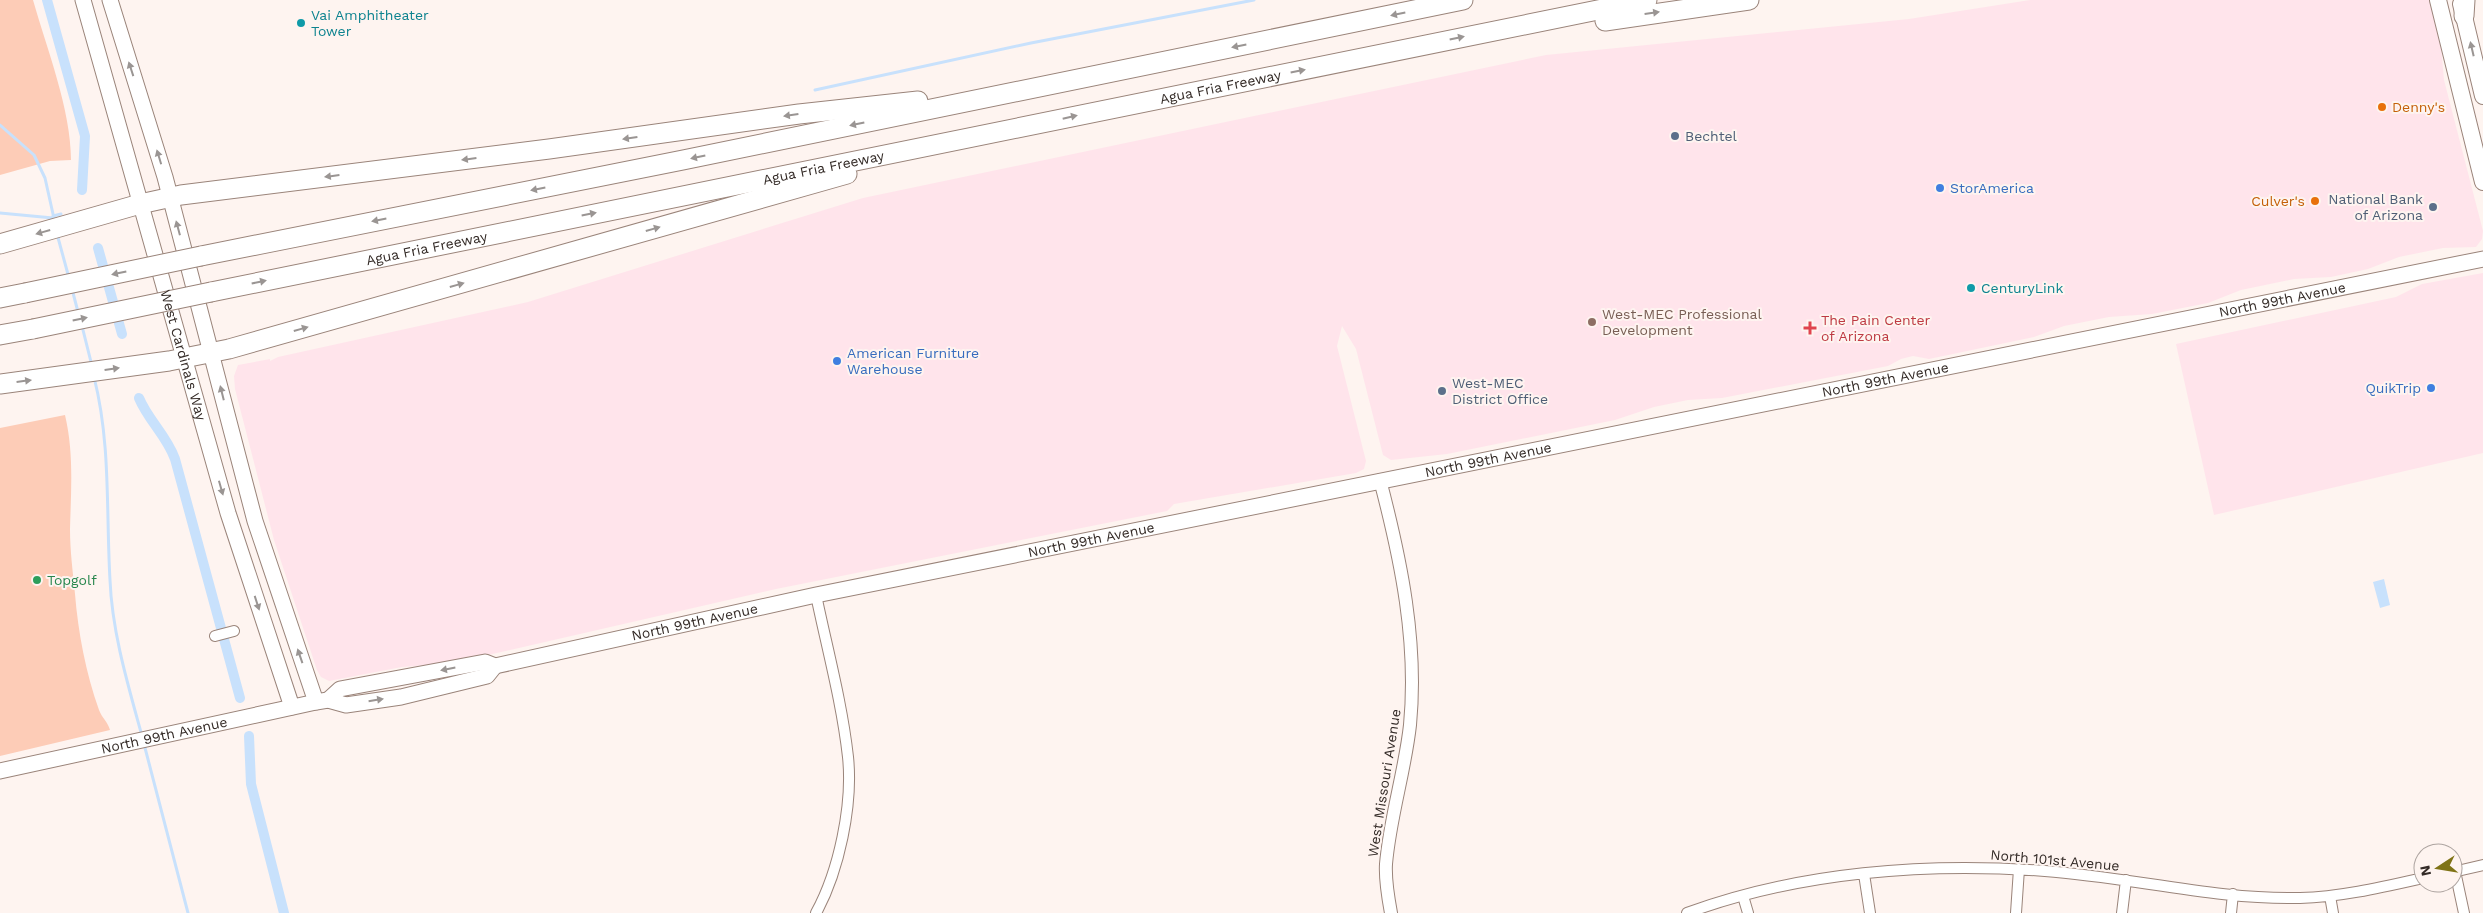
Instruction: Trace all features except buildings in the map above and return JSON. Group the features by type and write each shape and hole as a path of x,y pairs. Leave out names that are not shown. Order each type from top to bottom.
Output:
{"highway":[{"path":"0,298 1463,0"},
{"name":"Agua Fria Freeway","path":"0,335 1647,0"},
{"path":"1482,33 1567,27 1749,0"},
{"path":"8,242 140,204 170,198 799,114 1013,92"},
{"path":"0,384 162,362 211,353 264,340 836,177 915,160 1022,128"}],"main road":[{"name":"West Cardinals Way","path":"83,0 182,358 228,513 292,707"},
{"name":"West Cardinals Way","path":"110,0 170,198 255,520 322,701"},
{"path":"2438,0 2483,182"},
{"path":"2463,5 2483,96"},
{"name":"North 99th Avenue","path":"0,771 322,701 340,689 485,662 495,666 816,595 2483,259"}],"street":[{"name":"West Missouri Avenue","path":"1380,480 1388,510 1404,592 1411,651 1412,700 1386,865 1391,913"},
{"path":"816,595 848,759 845,812 840,850 828,888 816,913"},
{"path":"215,636 232,631"},
{"path":"2463,870 2483,865"},
{"name":"North 101st Avenue","path":"1687,913 1743,896 1793,885 1864,874 1944,868 2019,869 2233,894 2298,898 2330,896 2413,880"},
{"path":"2016,913 2019,869"},
{"path":"1864,874 1870,913"},
{"path":"2122,913 2126,880"},
{"path":"2459,893 2464,913"},
{"path":"2231,913 2233,894"},
{"path":"1743,896 1748,913"},
{"path":"2330,896 2333,913"}],"shaded area":[{"path":"0,0 33,0 63,100 70,141 71,160 50,161 0,175"},
{"path":"2030,0 2431,0 2440,35 2444,80 2483,231 2482,239 2476,247 2443,248 2399,257 2368,269 2331,277 2294,279 2241,290 2208,303 2152,314 2109,317 2064,326 2034,337 1929,359 1913,356 1901,359 1888,366 1722,398 1688,400 1654,407 1615,420 1447,454 1391,460 1383,455 1356,349 1342,326 1337,346 1366,461 1364,469 1356,473 1174,504 1167,511 776,589 453,663 402,667 329,681 321,677 317,670 274,540 235,389 234,376 238,365 270,359 270,361 278,357 528,302 863,198 1546,55 1909,19"},
{"path":"2483,273 2483,453 2214,515 2176,344 2396,297 2422,284"},
{"name":"Topgolf","path":"65,415 71,457 70,545 78,623 86,667 94,696 100,713 110,730 0,756 0,428"}],"water":[{"path":"2384,579 2390,605 2380,608 2373,582"}],"waterway":[{"path":"47,0 85,136 82,190"},
{"path":"815,90 1031,43 1254,0"},
{"path":"0,125 34,155 45,178 55,223"},
{"path":"0,213 53,218"},
{"path":"53,216 61,214"},
{"path":"57,234 69,278"},
{"path":"98,248 122,334"},
{"path":"72,289 78,312"},
{"path":"82,326 92,366"},
{"path":"94,377 103,427 107,478 111,600 122,658 142,736"},
{"path":"139,398 175,459 240,698"},
{"path":"249,736 251,784 284,913"},
{"path":"144,744 188,913"}],"place":[{"name":"Vai Amphitheater Tower","path":"301,23"},
{"name":"Denny's","path":"2382,107"},
{"name":"Bechtel","path":"1675,136"},
{"name":"StorAmerica","path":"1940,188"},
{"name":"Culver's","path":"2315,201"},
{"name":"National Bank of Arizona","path":"2433,207"},
{"name":"CenturyLink","path":"1971,288"},
{"name":"West-MEC Professional Development","path":"1592,322"},
{"name":"The Pain Center of Arizona","path":"1810,328"},
{"name":"American Furniture Warehouse","path":"837,361"},
{"name":"QuikTrip","path":"2431,388"},
{"name":"West-MEC District Office","path":"1442,391"},
{"name":"Topgolf","path":"37,580"}]}
